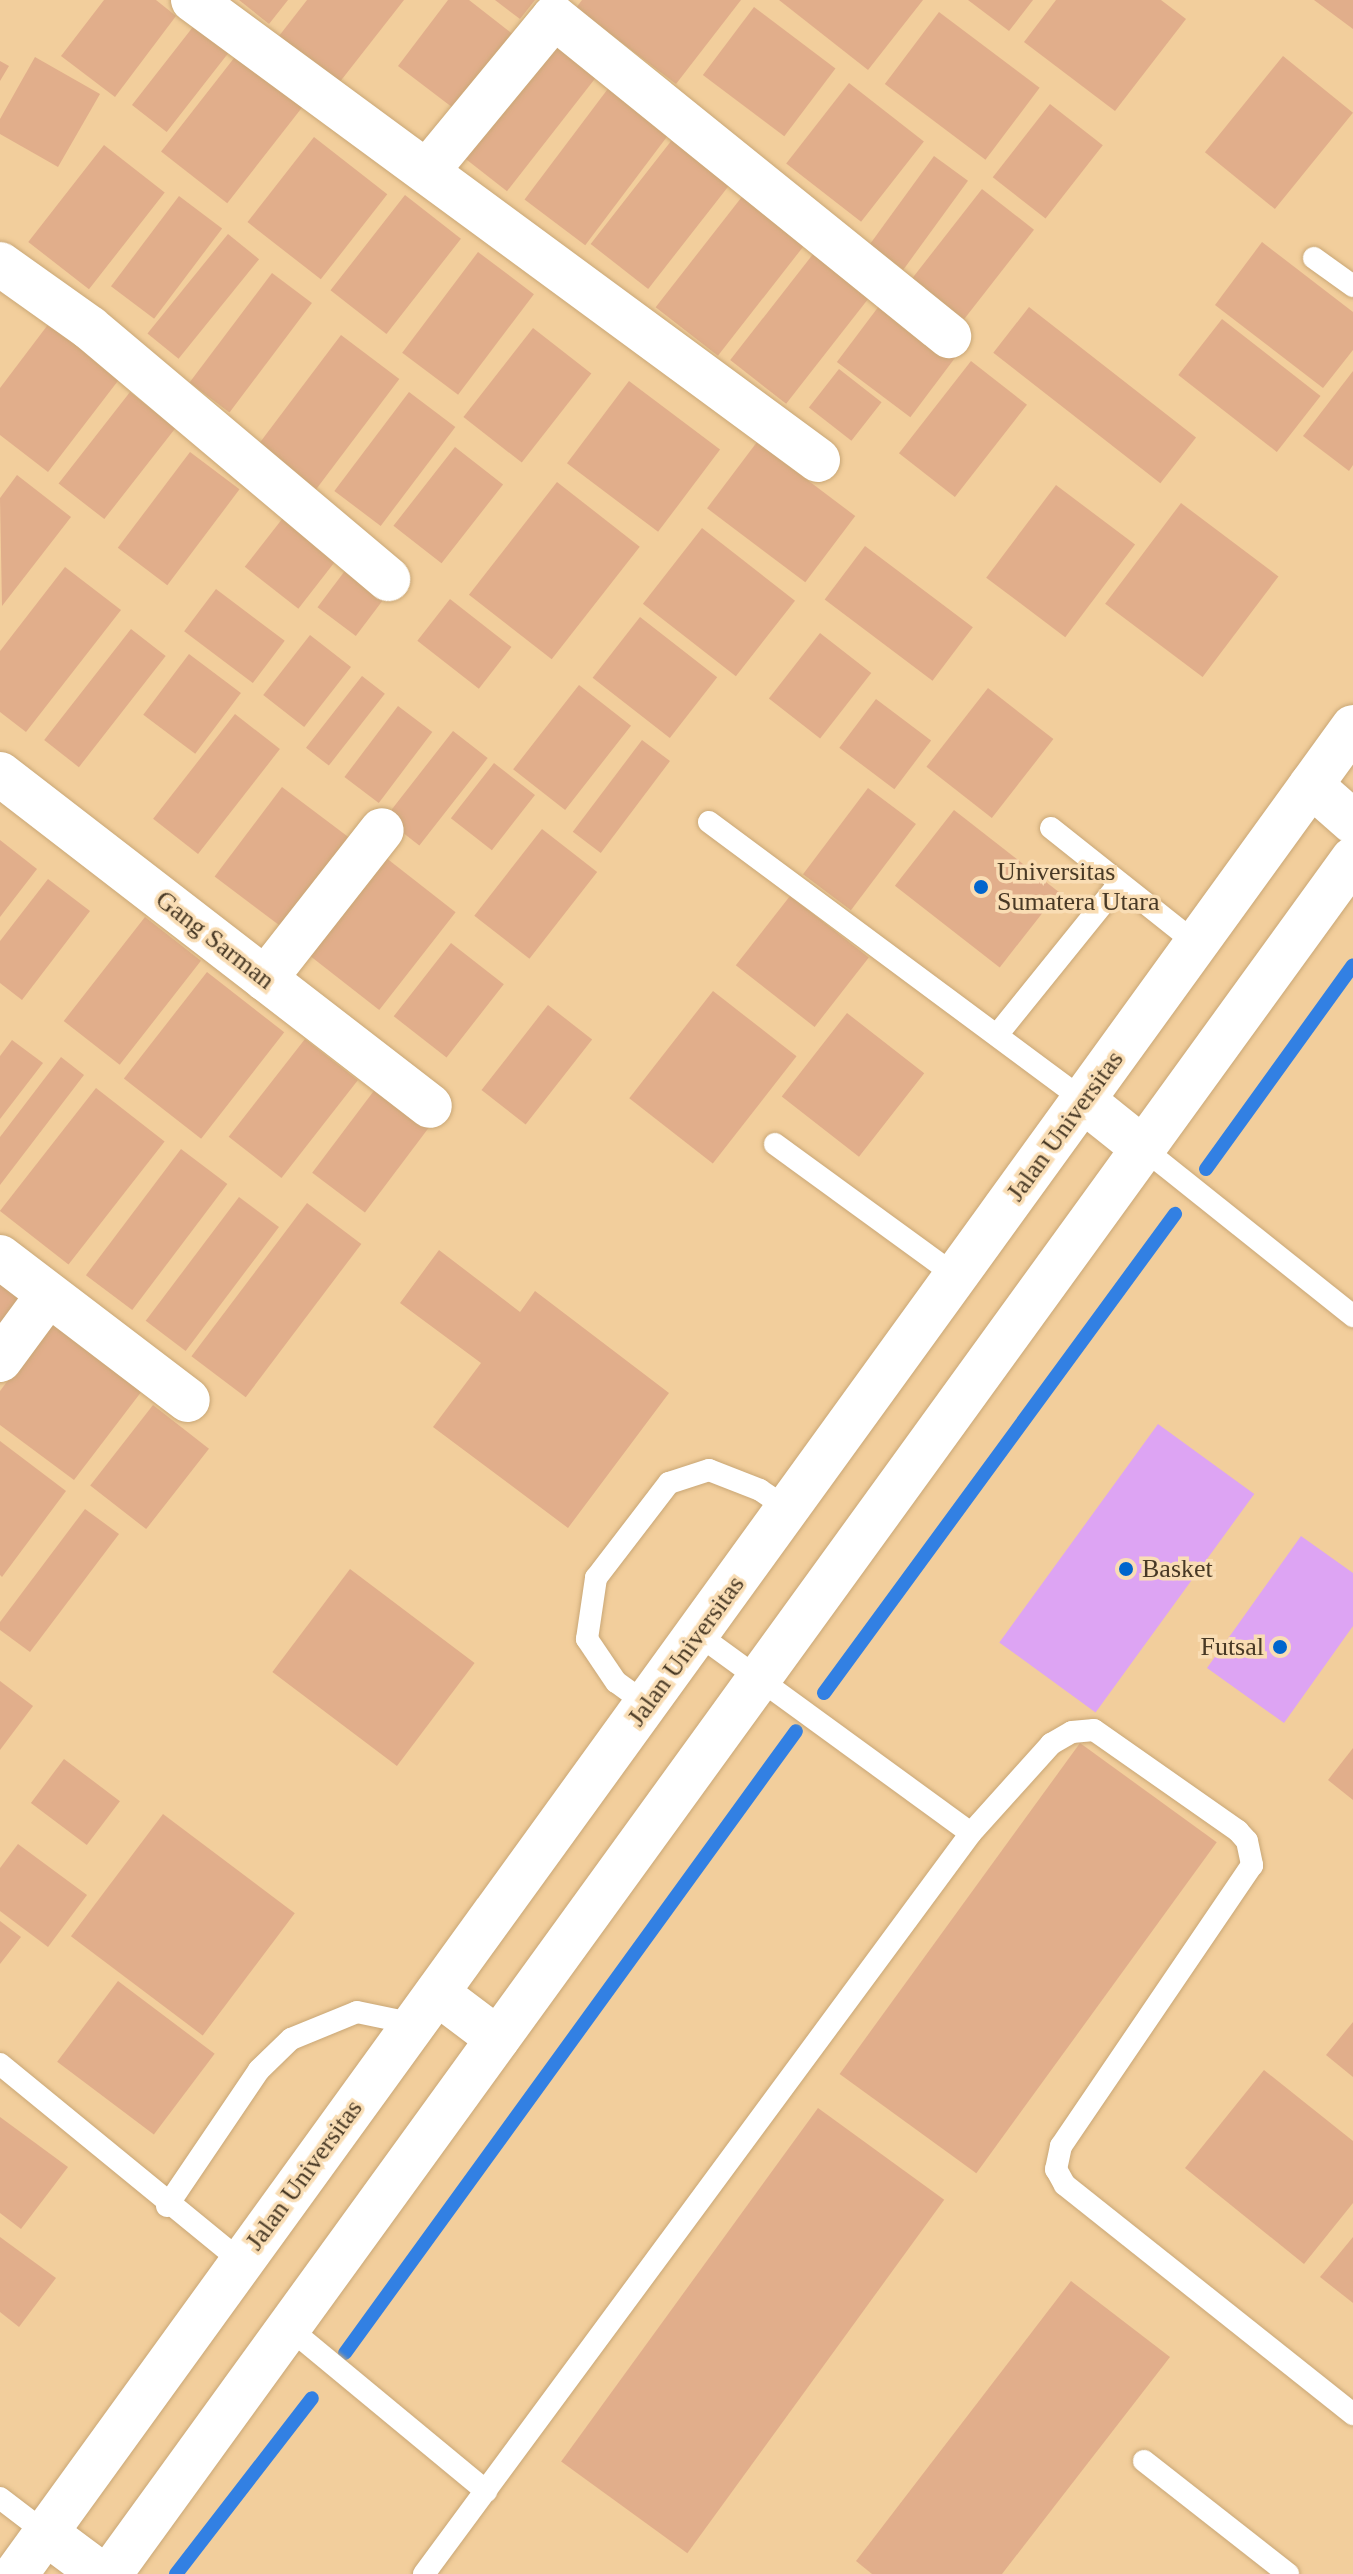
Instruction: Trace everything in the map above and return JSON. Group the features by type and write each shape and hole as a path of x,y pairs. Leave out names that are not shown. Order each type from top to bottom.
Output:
{"street":[{"path":"193,0 818,460"},
{"path":"428,170 561,9 949,336"},
{"path":"0,264 90,328 388,579"},
{"name":"Jalan Universitas","path":"16,2574 699,1635 1353,727"},
{"name":"Gang Sarman","path":"0,774 430,1106"},
{"path":"1311,785 1353,822"},
{"path":"265,979 382,830"},
{"path":"110,2574 1353,859"},
{"path":"1084,1101 1144,1149"},
{"path":"0,1257 188,1400"},
{"path":"0,1360 48,1295"},
{"path":"426,2009 498,2039"},
{"path":"46,2533 101,2574"}],"lane":[{"path":"1314,258 1353,286"},
{"path":"709,822 1084,1101"},
{"path":"1051,828 1197,944"},
{"path":"997,1035 1119,884"},
{"path":"775,1144 956,1276"},
{"path":"1144,1149 1350,1307"},
{"path":"648,1705 616,1682 587,1639 596,1578 669,1483 709,1470 760,1490 788,1509"},
{"path":"699,1635 757,1681 971,1833"},
{"path":"424,2574 971,1833 1051,1744 1072,1732 1094,1730 1247,1841 1252,1865 1061,2146 1056,2169 1065,2185 1353,2414"},
{"path":"167,2206 259,2070 291,2039 357,2012 426,2009"},
{"path":"0,2064 167,2206 241,2261"},
{"path":"289,2328 486,2491"},
{"path":"1144,2461 1288,2574"},
{"path":"0,2498 46,2533"}],"shaded area":[{"name":"Basket","path":"1158,1424 1254,1494 1096,1712 999,1642"},
{"name":"Futsal","path":"1301,1536 1353,1573 1353,1626 1284,1723 1207,1668"}],"building":[{"path":"104,0 156,0 176,16 115,97 61,56"},
{"path":"239,0 288,0 269,24"},
{"path":"307,0 404,0 339,83 279,36"},
{"path":"448,0 469,0 519,39 461,114 398,66"},
{"path":"495,0 535,0 520,19"},
{"path":"582,0 741,0 676,84 576,8"},
{"path":"779,0 923,0 868,70"},
{"path":"968,0 1033,0 1009,31"},
{"path":"1056,0 1161,0 1186,19 1115,111 1024,42"},
{"path":"1314,0 1353,0 1353,29"},
{"path":"754,7 835,68 784,136 703,75"},
{"path":"939,12 1040,88 985,160 885,84"},
{"path":"196,23 231,50 167,132 132,105"},
{"path":"549,40 596,77 507,191 460,154"},
{"path":"238,53 304,105 227,203 161,152"},
{"path":"1283,56 1353,113 1275,209 1205,152"},
{"path":"35,57 100,94 58,167 0,134 0,119"},
{"path":"0,61 9,66 0,81"},
{"path":"849,83 924,141 861,222 786,163"},
{"path":"610,86 671,132 585,245 525,199"},
{"path":"1050,104 1103,145 1046,219 993,177"},
{"path":"675,136 733,181 648,289 591,244"},
{"path":"314,137 387,194 321,279 248,222"},
{"path":"104,145 165,192 89,289 28,242"},
{"path":"934,156 968,181 903,270 869,245"},
{"path":"748,189 810,238 718,356 656,307"},
{"path":"982,189 1034,230 961,323 909,283"},
{"path":"405,195 461,239 386,334 331,290"},
{"path":"179,196 222,228 154,319 111,286"},
{"path":"228,234 259,259 179,359 147,333"},
{"path":"1262,242 1353,312 1353,350 1323,388 1215,305"},
{"path":"817,249 873,293 786,404 730,360"},
{"path":"478,252 534,294 458,395 402,353"},
{"path":"272,273 312,303 229,413 190,382"},
{"path":"882,302 955,357 910,417 837,362"},
{"path":"1029,307 1196,438 1160,483 993,353"},
{"path":"53,318 124,373 48,472 0,435 0,388"},
{"path":"1222,319 1321,396 1277,452 1178,375"},
{"path":"533,328 591,374 522,463 463,417"},
{"path":"341,335 399,379 314,492 256,448"},
{"path":"971,361 1027,405 955,497 899,453"},
{"path":"839,369 882,402 851,441 809,408"},
{"path":"1353,371 1353,465 1349,471 1303,436"},
{"path":"629,381 720,450 658,532 567,463"},
{"path":"130,392 176,428 104,519 59,483"},
{"path":"409,392 455,427 381,526 334,491"},
{"path":"757,442 855,516 805,582 707,508"},
{"path":"455,447 503,485 442,563 393,526"},
{"path":"190,452 240,489 167,585 118,548"},
{"path":"17,475 71,517 2,606 0,498"},
{"path":"557,482 640,547 552,659 469,595"},
{"path":"1056,485 1135,545 1065,637 986,578"},
{"path":"1181,503 1278,576 1203,677 1105,604"},
{"path":"286,514 340,556 298,609 245,567"},
{"path":"702,528 795,601 736,676 643,604"},
{"path":"865,546 973,627 932,681 825,600"},
{"path":"350,564 388,593 356,636 318,607"},
{"path":"65,567 121,610 26,732 0,712 0,651"},
{"path":"216,589 285,641 253,683 184,631"},
{"path":"450,599 511,647 479,689 417,641"},
{"path":"640,617 717,677 670,738 593,678"},
{"path":"131,629 166,656 79,767 44,740"},
{"path":"820,633 871,673 820,738 769,698"},
{"path":"310,635 351,667 304,727 263,695"},
{"path":"189,654 241,693 195,754 143,715"},
{"path":"362,676 385,694 329,766 306,748"},
{"path":"579,685 631,726 565,810 513,769"},
{"path":"988,688 1053,739 992,818 926,767"},
{"path":"876,699 931,741 894,789 839,748"},
{"path":"398,706 432,732 379,803 344,777"},
{"path":"235,714 280,749 198,854 153,819"},
{"path":"453,731 488,758 419,846 385,818"},
{"path":"642,740 670,761 601,853 573,832"},
{"path":"494,763 535,795 492,850 451,818"},
{"path":"282,787 351,839 283,928 215,876"},
{"path":"868,788 916,824 851,910 803,874"},
{"path":"954,810 1059,892 1000,968 895,886"},
{"path":"542,829 597,872 529,959 474,916"},
{"path":"0,840 37,869 0,917"},
{"path":"376,850 456,912 379,1010 300,948"},
{"path":"48,879 90,911 22,1000 0,983 0,941"},
{"path":"790,896 869,958 815,1027 736,965"},
{"path":"145,917 201,961 120,1065 64,1021"},
{"path":"451,943 504,984 447,1058 394,1016"},
{"path":"207,972 284,1032 201,1139 124,1078"},
{"path":"713,991 797,1056 713,1163 629,1098"},
{"path":"548,1005 592,1039 526,1125 482,1090"},
{"path":"847,1013 924,1073 859,1157 782,1097"},
{"path":"305,1039 358,1080 281,1178 229,1137"},
{"path":"12,1040 43,1063 0,1119 0,1056"},
{"path":"61,1057 84,1075 0,1185 0,1137"},
{"path":"96,1088 165,1142 69,1264 0,1211"},
{"path":"376,1088 429,1128 365,1212 312,1173"},
{"path":"181,1149 227,1184 132,1310 86,1275"},
{"path":"239,1197 279,1227 186,1351 146,1321"},
{"path":"307,1203 361,1244 246,1397 191,1356"},
{"path":"439,1250 520,1312 535,1291 669,1393 568,1528 433,1427 481,1363 400,1303"},
{"path":"0,1274 28,1296 0,1333"},
{"path":"58,1314 148,1383 74,1480 0,1425 0,1391"},
{"path":"153,1405 209,1449 146,1529 90,1485"},
{"path":"0,1441 66,1491 2,1577 0,1575"},
{"path":"85,1509 119,1534 30,1652 0,1630 0,1622"},
{"path":"350,1569 475,1663 397,1766 272,1672"},
{"path":"0,1681 33,1706 0,1750"},
{"path":"1080,1743 1217,1842 976,2173 840,2074"},
{"path":"1353,1748 1353,1800 1328,1780"},
{"path":"64,1759 120,1801 87,1845 31,1803"},
{"path":"163,1814 295,1913 203,2035 71,1936"},
{"path":"18,1844 87,1895 48,1947 0,1911 0,1868"},
{"path":"0,1921 21,1937 0,1964"},
{"path":"118,1981 215,2054 154,2134 57,2062"},
{"path":"1353,2022 1353,2077 1326,2055"},
{"path":"1264,2070 1353,2141 1353,2203 1304,2264 1185,2168"},
{"path":"818,2108 944,2200 687,2553 561,2462"},
{"path":"0,2117 68,2167 21,2229 0,2213"},
{"path":"0,2237 56,2278 19,2327 0,2312"},
{"path":"1353,2237 1353,2303 1320,2277"},
{"path":"1071,2281 1170,2357 1002,2574 872,2574 856,2561"}],"waterway":[{"path":"1206,1169 1353,965"},
{"path":"824,1693 1175,1214"},
{"path":"345,2353 796,1731"},
{"path":"176,2574 312,2398"}],"place":[{"name":"Universitas Sumatera Utara","path":"981,887"},
{"name":"Basket","path":"1126,1569"},
{"name":"Futsal","path":"1280,1647"}]}
